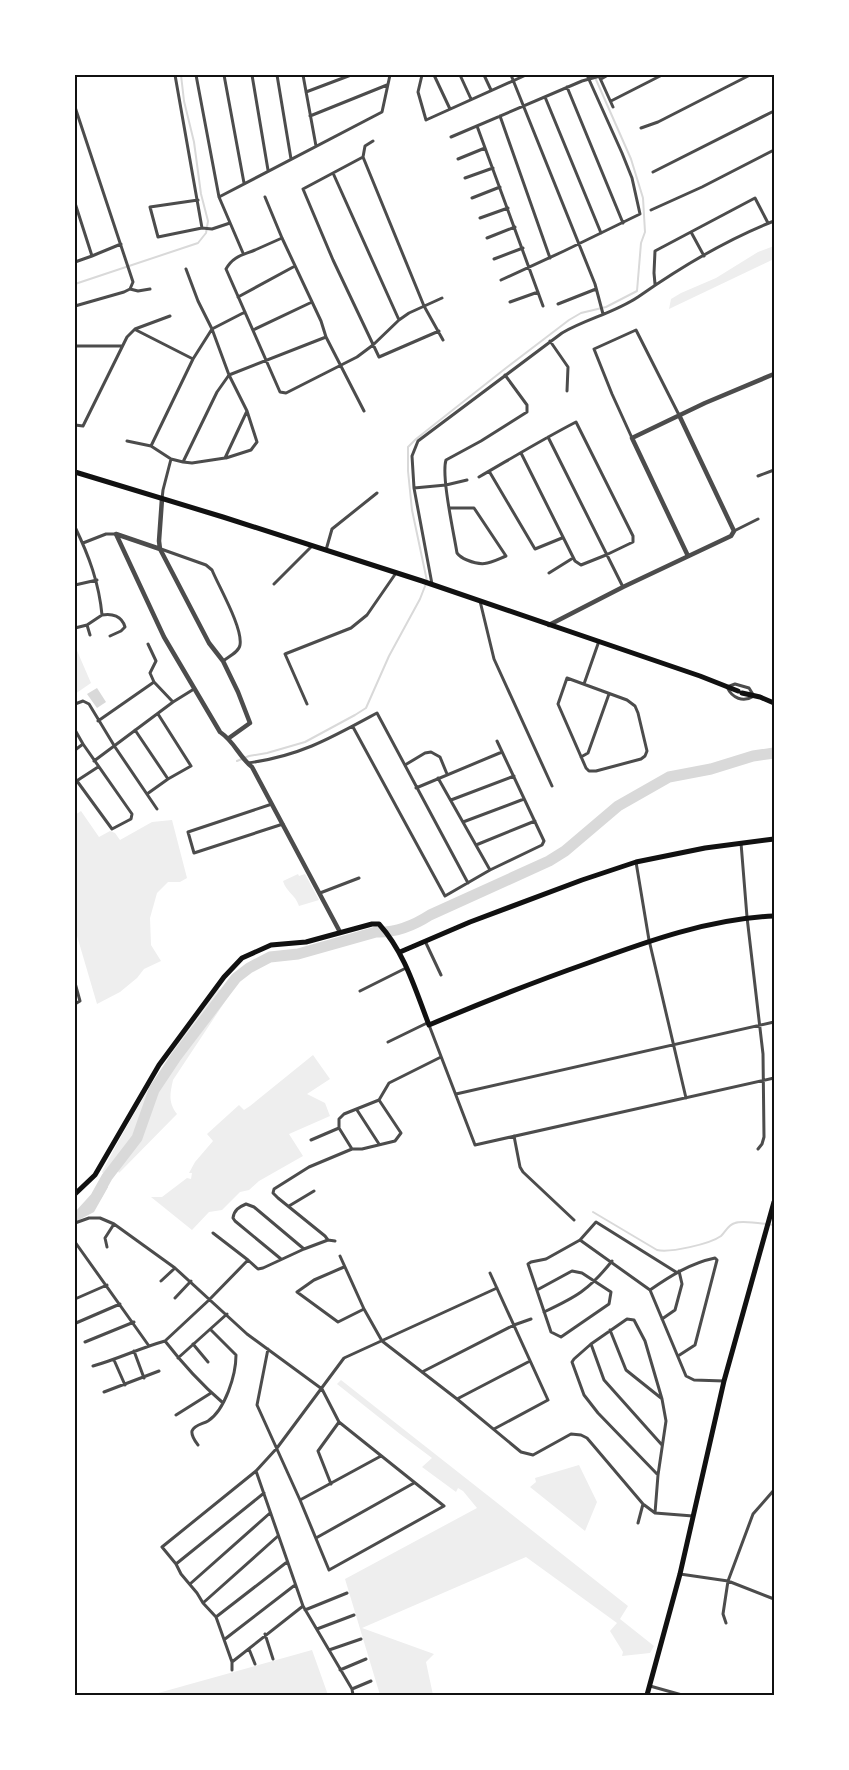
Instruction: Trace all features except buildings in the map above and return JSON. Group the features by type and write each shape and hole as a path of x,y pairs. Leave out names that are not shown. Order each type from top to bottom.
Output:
{"main road":[{"path":"75,472 396,572 774,703"},
{"path":"400,952 573,884 636,862 741,842 774,838"},
{"path":"75,1194 95,1175 158,1065 224,977 242,958 271,945 306,942 372,924 379,924 393,940 400,952 428,1024 649,940 718,922 747,917 774,916"},
{"path":"647,1695 680,1574 724,1381 774,1202"}],"street":[{"path":"175,75 202,228"},
{"path":"196,75 219,197 243,253"},
{"path":"224,75 244,183"},
{"path":"252,75 268,171"},
{"path":"277,75 291,159"},
{"path":"303,75 316,146"},
{"path":"306,92 351,75"},
{"path":"219,197 382,112 390,75"},
{"path":"422,75 418,92 426,120 526,75"},
{"path":"434,75 450,109"},
{"path":"460,75 471,99"},
{"path":"484,75 491,90"},
{"path":"510,75 596,289 603,312"},
{"path":"501,280 640,214 636,193 622,152 587,75"},
{"path":"450,137 567,87 608,75"},
{"path":"610,101 662,75"},
{"path":"641,128 658,122 750,75"},
{"path":"599,77 614,107"},
{"path":"310,116 388,85"},
{"path":"567,87 623,223"},
{"path":"545,97 601,233"},
{"path":"75,107 133,282 130,289"},
{"path":"653,172 774,110"},
{"path":"500,116 550,258"},
{"path":"477,126 543,306"},
{"path":"373,142 365,146 362,157 424,306 439,331 442,340"},
{"path":"458,159 486,148"},
{"path":"651,210 702,187 774,150"},
{"path":"362,157 303,189 333,260 379,358 439,331"},
{"path":"465,178 493,168"},
{"path":"332,173 398,320"},
{"path":"472,198 500,187"},
{"path":"265,197 326,337 364,411"},
{"path":"655,284 655,251 755,198 768,223"},
{"path":"198,200 150,207 158,237 202,228 212,229 230,223"},
{"path":"75,203 92,256"},
{"path":"480,218 508,208"},
{"path":"429,583 414,488 412,456 418,442 550,341 573,326 638,297 655,284 704,256 774,220"},
{"path":"487,238 515,227"},
{"path":"691,232 704,256"},
{"path":"282,238 243,253 230,261 226,269 280,392 286,393 341,366 373,345 398,320 442,298"},
{"path":"75,262 121,244"},
{"path":"494,259 523,248"},
{"path":"238,297 295,266"},
{"path":"127,441 151,446 171,459 192,463 226,458 251,450 257,442 247,411 229,374 186,269"},
{"path":"75,306 130,289 138,291 150,289"},
{"path":"558,304 596,289"},
{"path":"510,302 538,292"},
{"path":"253,330 312,302"},
{"path":"151,446 193,359 212,329 245,312"},
{"path":"75,425 83,426 127,337 135,329 170,316"},
{"path":"135,329 193,359"},
{"path":"688,556 612,394 594,349 636,330 734,531"},
{"path":"183,462 217,392 229,374 326,337"},
{"path":"550,341 568,366 567,391"},
{"path":"75,346 122,346"},
{"path":"632,438 679,415 774,374"},
{"path":"450,508 474,508 506,556 484,565 478,565 460,558 457,553 446,485 444,467 446,460 527,412 527,406 505,375"},
{"path":"226,458 247,411"},
{"path":"480,477 548,437 576,422 630,528 633,542 581,565 573,558 562,538 521,453"},
{"path":"548,437 623,587"},
{"path":"171,459 163,490 160,549 209,643 223,660 250,723 229,738"},
{"path":"758,476 774,470"},
{"path":"490,471 535,549 562,538"},
{"path":"414,488 446,485 467,480"},
{"path":"326,550 332,528 377,493"},
{"path":"549,624 731,536 734,531 758,518"},
{"path":"75,527 97,580 102,616"},
{"path":"83,543 106,534 116,534 206,565 212,570 237,625 240,645 238,650 223,660"},
{"path":"116,534 164,637 220,732 229,738 246,762 252,767 340,932"},
{"path":"274,584 312,546"},
{"path":"548,573 573,558"},
{"path":"308,704 285,654 351,628 368,615 396,572"},
{"path":"75,585 97,580"},
{"path":"480,601 494,659 552,786"},
{"path":"75,628 87,625 102,616 114,615 124,622 125,627 110,636"},
{"path":"87,625 90,635"},
{"path":"584,684 599,642"},
{"path":"148,644 156,661 150,673 154,682 173,702"},
{"path":"567,678 610,694 627,700 635,706 647,751 646,756 641,759 593,771 586,768 558,704 567,678"},
{"path":"98,721 154,682"},
{"path":"735,684 749,688 754,696 742,700 735,698 727,687 735,684"},
{"path":"94,761 173,702 194,689"},
{"path":"581,757 588,754 610,694"},
{"path":"75,704 83,701 89,704 98,721 157,809"},
{"path":"246,762 269,760 310,748 331,739 377,713 468,882"},
{"path":"148,794 168,779 191,766 158,714"},
{"path":"353,726 445,896 490,870 542,846 544,841 497,741"},
{"path":"75,730 98,767 132,814 131,819 112,829 76,782 98,767"},
{"path":"135,730 168,779"},
{"path":"75,750 83,744"},
{"path":"405,765 425,753 431,752 440,757 448,774"},
{"path":"416,788 502,752"},
{"path":"451,800 514,776"},
{"path":"438,778 490,870"},
{"path":"464,822 524,799"},
{"path":"273,804 188,832 194,853 283,824"},
{"path":"476,845 535,821"},
{"path":"741,842 747,917 765,1080 764,1137 758,1149"},
{"path":"636,862 649,940 686,1098"},
{"path":"320,893 359,878"},
{"path":"425,941 441,975"},
{"path":"360,991 407,967"},
{"path":"75,983 80,1001 75,1004"},
{"path":"456,1094 774,1022"},
{"path":"388,1042 428,1024 475,1145 774,1078"},
{"path":"352,1149 340,1128 338,1119 344,1114 379,1100 389,1083 441,1057"},
{"path":"328,1240 273,1193 274,1189 309,1167 352,1149 362,1149 396,1141 401,1133 379,1100"},
{"path":"357,1110 379,1144"},
{"path":"311,1140 340,1128"},
{"path":"514,1136 520,1168 574,1220"},
{"path":"288,1206 314,1191"},
{"path":"281,1259 235,1221 233,1218 234,1213 240,1207 246,1204 254,1207 304,1248"},
{"path":"75,1223 89,1218 100,1218 114,1224 175,1268 246,1334 268,1349 322,1389 339,1422 444,1506 329,1570 257,1405 268,1349"},
{"path":"537,1290 572,1271 582,1273 611,1292 608,1304 561,1337 551,1332 544,1312 528,1262 546,1259 580,1240 597,1222 678,1272 682,1284 675,1310 662,1320"},
{"path":"107,1247 105,1238 114,1224"},
{"path":"213,1233 258,1269 304,1248 328,1240 335,1242"},
{"path":"580,1240 612,1261 650,1290 686,1376 694,1380 724,1381"},
{"path":"75,1242 134,1322 149,1346"},
{"path":"340,1256 364,1309 382,1341 521,1452 533,1455 571,1434 581,1434 587,1438 643,1504 655,1513 693,1516"},
{"path":"650,1290 678,1272 709,1259 715,1258 717,1260 695,1345 678,1356"},
{"path":"93,1366 165,1341 248,1260"},
{"path":"544,1312 574,1298 596,1282 612,1261"},
{"path":"344,1266 314,1280 297,1292 338,1322 364,1309"},
{"path":"161,1281 175,1268"},
{"path":"490,1273 548,1400 494,1429"},
{"path":"175,1298 191,1281"},
{"path":"75,1299 107,1285"},
{"path":"232,1670 232,1662 216,1617 202,1603 176,1564 162,1547 256,1471 277,1448 344,1358 497,1288"},
{"path":"76,1322 120,1304"},
{"path":"178,1358 211,1330 226,1314"},
{"path":"422,1372 514,1325 531,1319"},
{"path":"655,1513 658,1475 666,1421 662,1399 645,1341 634,1320 627,1319 572,1360 584,1395 598,1413 658,1475"},
{"path":"85,1342 134,1322"},
{"path":"198,1445 192,1435 194,1427 208,1421 218,1411 234,1378 236,1355 211,1330"},
{"path":"610,1330 626,1370 662,1399"},
{"path":"165,1341 178,1358 222,1402"},
{"path":"193,1344 208,1362"},
{"path":"591,1344 604,1380 663,1445"},
{"path":"134,1351 144,1378"},
{"path":"114,1360 125,1385"},
{"path":"457,1399 530,1361"},
{"path":"104,1392 160,1371"},
{"path":"176,1415 211,1393"},
{"path":"331,1484 318,1450 339,1422"},
{"path":"300,1500 381,1456"},
{"path":"256,1471 304,1608 352,1689 353,1695"},
{"path":"316,1538 414,1483"},
{"path":"726,1623 723,1614 728,1581 753,1514 774,1490"},
{"path":"176,1564 264,1493"},
{"path":"638,1523 643,1504"},
{"path":"190,1584 270,1513"},
{"path":"202,1603 278,1536"},
{"path":"216,1617 287,1562"},
{"path":"680,1574 728,1581 774,1599"},
{"path":"225,1639 295,1585"},
{"path":"232,1662 265,1634 304,1608 347,1593"},
{"path":"316,1628 354,1615"},
{"path":"265,1634 273,1659"},
{"path":"329,1650 361,1639"},
{"path":"249,1649 255,1664"},
{"path":"340,1670 366,1659"},
{"path":"352,1689 371,1681"},
{"path":"650,1686 682,1695"}],"shaded area":[{"path":"774,246 774,259 669,309 671,299 681,293 716,278 758,252"},
{"path":"75,646 91,683 75,694"},
{"path":"97,688 106,702 97,708 87,694"},
{"path":"81,811 99,837 110,831 115,833 120,840 152,822 172,820 187,878 180,882 168,882 157,893 150,918 151,945 161,961 144,969 137,978 120,992 97,1004 75,929 75,815"},
{"path":"298,874 299,876 305,874 319,900 299,906 283,881"},
{"path":"218,989 230,994 173,1080 170,1098 177,1114 119,1173 116,1167 107,1177 102,1172 128,1124 170,1055"},
{"path":"313,1055 330,1079 307,1094 325,1103 330,1116 289,1134 303,1156 259,1181 249,1190 240,1192 222,1210 209,1212 192,1230 151,1197 162,1197 187,1178 191,1179 192,1173 189,1173 195,1162 213,1141 207,1134 239,1105 244,1110 250,1106"},
{"path":"99,1181 108,1187 94,1212 75,1222 75,1212 95,1190"},
{"path":"341,1380 628,1606 620,1619 654,1646 650,1653 622,1656 623,1652 610,1631 617,1623 526,1557 362,1628 434,1654 426,1662 433,1695 380,1695 345,1579 477,1508 463,1491 458,1488 456,1492 422,1467 432,1458 337,1384"},
{"path":"579,1465 597,1502 585,1531 530,1487 536,1482 535,1478"},
{"path":"312,1650 328,1695 151,1695"}],"waterway":[{"path":"75,284 198,243 206,233 208,221 201,194 194,142 184,101 181,75"},
{"path":"237,761 249,756 305,742 366,708 389,656 420,599 427,581 412,510 408,471 408,447 569,320 581,313 606,307 637,291 641,243 645,232 643,198 631,159 594,75"},
{"path":"97,1195 107,1177 137,1138 154,1090 176,1057 236,978 249,968 270,957 298,954 376,932 397,930 411,925 549,861 565,851 618,806 669,777 711,769 753,756 774,753"},
{"path":"593,1212 657,1250 663,1251 699,1245 716,1239 733,1224 739,1222 774,1225"}]}
